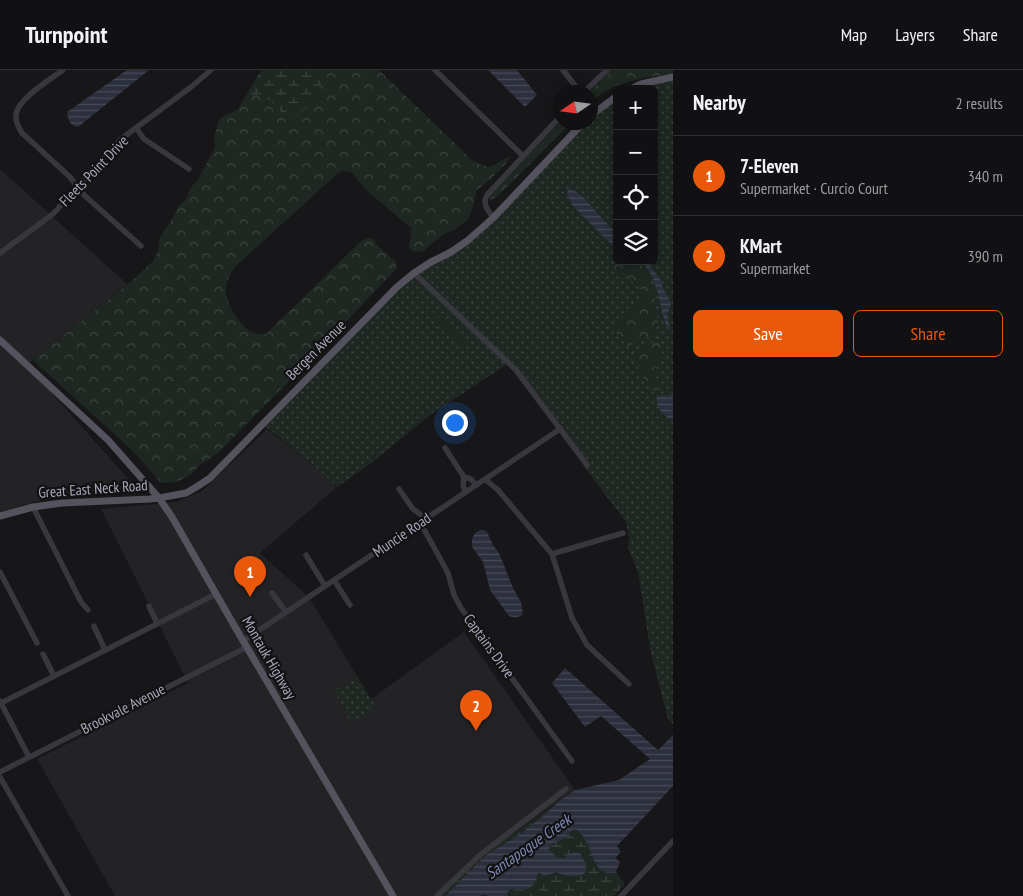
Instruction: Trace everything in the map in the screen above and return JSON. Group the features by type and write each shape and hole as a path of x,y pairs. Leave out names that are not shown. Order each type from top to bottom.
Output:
{"main road":[{"path":"640,85 673,77"},
{"path":"598,110 613,99"},
{"name":"Bergen Avenue","path":"159,498 186,493 210,478 397,287 414,273 468,241 493,218 576,130"},
{"name":"Montauk Highway","path":"0,340 108,440 159,498 172,517 393,896"},
{"name":"Great East Neck Road","path":"0,516 33,507 70,502 159,498"}],"street":[{"path":"64,70 31,94 20,105 16,115 18,125 22,134 70,177 84,195 141,246"},
{"name":"Fleets Point Drive","path":"0,253 52,214 122,139 191,88 211,70"},
{"path":"435,70 523,156"},
{"path":"562,70 574,85"},
{"path":"591,85 607,70"},
{"path":"493,218 485,206 484,200 487,195 553,124"},
{"path":"136,128 144,139 188,169"},
{"path":"414,273 516,370 588,465"},
{"name":"Muncie Road","path":"245,644 286,612 560,429"},
{"path":"445,448 464,477 463,486 466,492"},
{"path":"464,477 471,479 476,485"},
{"path":"485,479 498,490 552,554 572,618 587,646 629,684"},
{"name":"Captains Drive","path":"399,489 413,509 420,514 448,572 454,595 462,608 572,761"},
{"path":"33,507 78,596 88,610"},
{"path":"552,554 623,533"},
{"path":"306,555 325,586"},
{"path":"0,572 37,643"},
{"path":"334,580 350,605"},
{"path":"272,593 286,612"},
{"path":"29,757 0,702 216,594"},
{"path":"149,606 157,624"},
{"path":"94,626 105,650"},
{"name":"Brookvale Avenue","path":"0,772 245,644"},
{"path":"43,654 54,676"},
{"path":"0,777 68,896"},
{"path":"436,896 480,854 566,789"},
{"path":"621,896 673,841"}],"shaded area":[{"path":"0,169 127,284 27,365 138,490 42,500 0,512"},
{"path":"267,429 318,469 337,487 260,553 309,597 371,699 464,632 575,790 484,854 433,896 115,896 37,759 188,683 101,509 176,502 202,491"}],"green space":[{"path":"261,70 324,70 323,80 305,110 293,116 283,114 261,94 245,97"},
{"path":"323,70 379,70 472,160 490,167 511,157 496,175 477,190 471,213 467,220 453,231 445,233 422,252 412,251 409,246 411,228 366,190 351,172 342,171 236,266 228,278 226,287 230,307 238,320 249,330 254,333 263,334 266,334 361,241 369,238 374,239 377,245 395,261 397,268 219,452 185,478 176,482 160,482 136,454 33,360 134,279 153,261 158,251 159,239 178,207 186,199 190,188 197,181 215,148 214,140 218,122 222,117 238,109 245,97 258,84"},
{"path":"611,70 673,70 673,74 613,85 613,88 598,97 598,85 596,85"},
{"path":"673,77 673,724 668,719 650,649 638,572 628,548 629,537 626,522 585,468 588,467 509,363 430,415 370,464 337,487 318,469 261,423 397,287 467,241 577,130 598,130 598,111 613,99 613,265 658,265 658,85 645,85"},
{"path":"553,129 564,130 498,196 491,200 489,196"},
{"path":"614,265 640,265 648,274 653,291 659,325 656,328 656,333 627,346 614,329 619,316 641,300 641,289 633,284 632,279 628,276 614,272 611,268"},
{"path":"432,312 458,333 467,345 463,349 444,328 428,316"},
{"path":"657,340 660,341 662,353 654,364 658,370 655,378 666,388 666,390 660,391 652,389 646,382 638,369 639,360 634,355"},
{"path":"357,678 375,705 375,710 350,722 334,690"},
{"path":"565,798 516,837 486,855 445,896 440,896 482,855"},
{"path":"574,829 581,833 586,840 600,868 607,872 616,872 625,884 614,896 504,896 511,889 524,889 535,883 537,874 549,875 556,872 560,873 586,868 581,854 559,858 549,851 554,843 565,838"}],"water":[{"path":"127,70 149,70 78,127 71,124 67,112"},
{"path":"488,70 517,70 537,95 525,107"},
{"path":"568,189 581,195 613,229 613,246 572,205 567,194"},
{"path":"644,265 650,265 662,282 662,286 671,303 667,317 669,329 666,326 654,283"},
{"path":"673,391 673,420 658,408 657,396 671,395"},
{"path":"480,530 487,532 499,553 513,588 521,602 523,614 520,616 509,616 490,590 483,562 472,547 472,539 475,533"},
{"name":"Santapogue Creek","path":"565,668 658,750 673,735 673,786 617,846 621,852 615,858 620,862 616,872 607,873 599,868 584,838 574,829 565,838 554,843 549,850 555,857 563,858 578,852 585,864 586,872 583,874 571,876 556,872 544,877 540,873 537,874 534,884 530,888 523,890 511,889 504,896 445,896 486,855 516,837 575,790 619,780 650,759 601,716 585,727 552,683"}],"place":[{"name":"7-Eleven","path":"250,597"},
{"name":"KMart","path":"476,731"}]}
